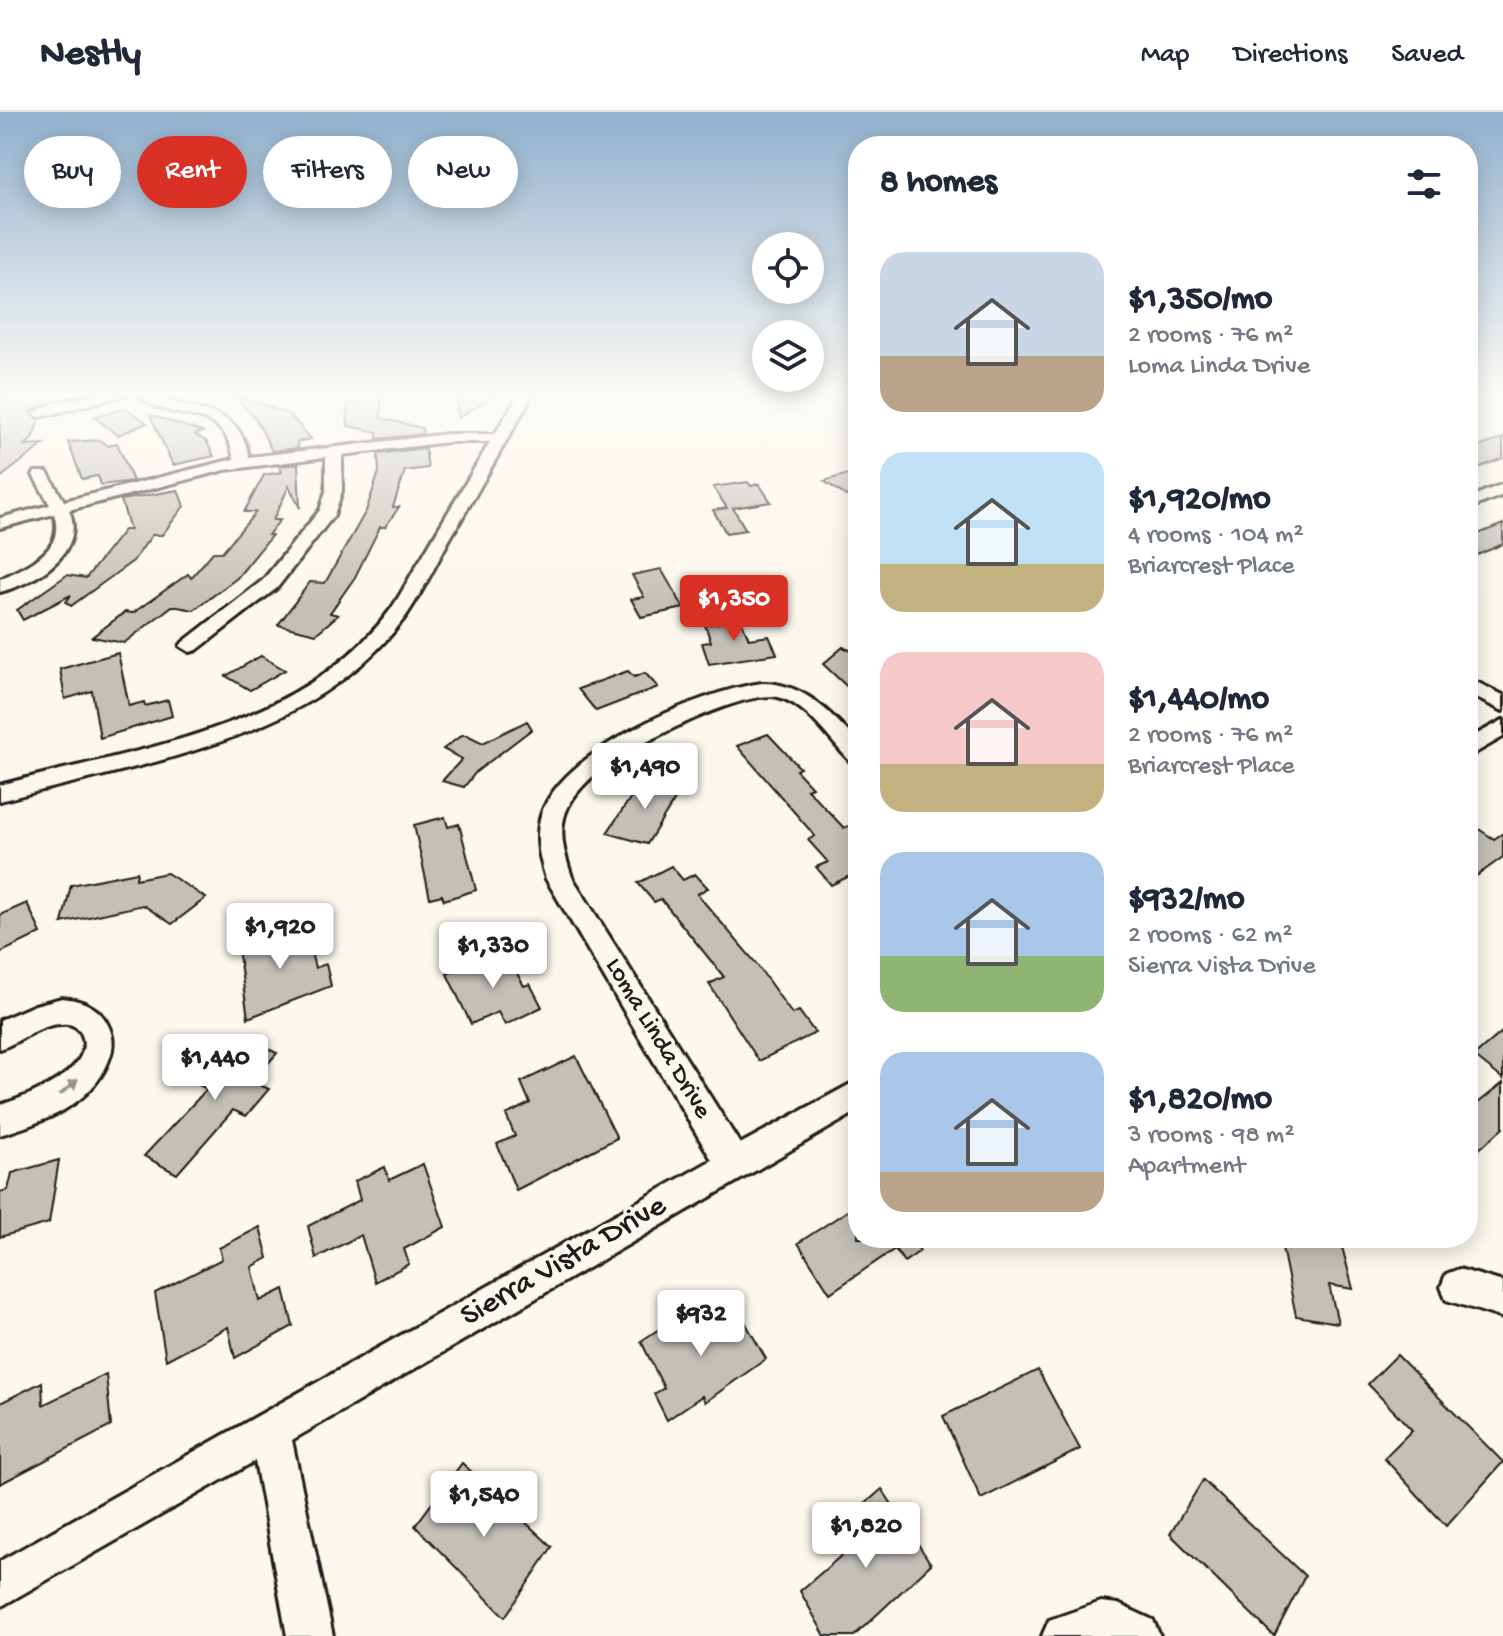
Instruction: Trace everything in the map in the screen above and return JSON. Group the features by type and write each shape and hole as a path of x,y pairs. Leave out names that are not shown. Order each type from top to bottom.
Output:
{"street":[{"path":"0,523 226,465"},
{"path":"190,646 270,584 328,511 334,491 334,465"},
{"path":"0,793 190,746 278,709 352,662 398,613 484,465"},
{"path":"0,586 36,567 62,544 67,529 41,475"},
{"path":"1478,500 1503,489"},
{"name":"Loma Linda Drive","path":"734,1165 559,879 549,846 551,824 576,780 615,746 750,691 776,690 795,695 848,746"},
{"path":"1478,690 1503,704"},
{"path":"1478,743 1503,727"},
{"path":"0,1036 34,1018 68,1011 92,1023 98,1035 97,1052 90,1066 63,1093 45,1104 0,1120"},
{"name":"Sierra Vista Drive","path":"0,1585 848,1100"},
{"path":"1459,1287 1503,1300"},
{"path":"270,1431 310,1636"},
{"path":"1065,1636 1085,1627 1118,1625 1137,1636"}],"building":[{"path":"0,465 17,465 0,478"},
{"path":"77,465 126,465 133,481 101,485 98,476 82,479"},
{"path":"298,465 300,508 289,486 273,520 280,520 268,535 272,535 237,578 194,610 172,606 124,643 92,637 125,612 133,613 188,574 191,578 213,552 222,552 256,512 244,512 264,475 282,472 279,466"},
{"path":"379,465 428,465 428,468 405,471 393,507 399,507 385,527 380,527 355,577 330,613 338,615 316,634 278,625 310,582 325,583 366,511"},
{"path":"848,474 848,495 846,496 824,481"},
{"path":"748,482 751,486 759,484 771,502 733,508 746,530 726,533 713,510 727,508 713,487"},
{"path":"178,490 184,506 162,535 152,535 133,561 71,606 66,602 71,595 23,620 17,610 67,575 86,578 124,530 130,530 121,500"},
{"path":"1503,524 1503,544 1478,555 1478,534"},
{"path":"661,569 684,608 641,617 631,599 644,597 632,575"},
{"path":"741,620 749,639 769,636 777,654 709,664 702,643 711,642 705,625"},
{"path":"843,647 848,649 848,688 823,664"},
{"path":"118,653 129,706 144,702 145,706 168,700 172,716 100,738 92,691 65,699 60,669"},
{"path":"261,656 285,670 250,690 226,676"},
{"path":"628,671 634,677 645,673 658,687 596,711 578,689"},
{"path":"527,721 532,729 476,772 464,787 442,781 462,759 443,749 462,735 483,743"},
{"path":"768,734 800,768 796,770 812,787 807,789 844,828 848,826 848,877 831,885 816,867 828,862 808,840 815,836 737,746"},
{"path":"644,778 682,788 647,844 607,833"},
{"path":"445,817 448,827 459,824 476,890 444,900 442,895 430,898 414,825"},
{"path":"1478,829 1494,839 1503,833 1503,857 1478,875"},
{"path":"671,866 683,880 695,874 708,888 697,894 755,962 792,1014 799,1011 815,1033 759,1061 709,984 724,977 661,899 654,902 638,883"},
{"path":"137,872 136,879 167,873 206,898 172,924 143,905 62,923 71,885"},
{"path":"27,903 41,933 0,953 0,915"},
{"path":"304,925 315,968 326,964 331,986 248,1018 238,949"},
{"path":"504,949 524,986 530,984 542,1007 505,1025 498,1012 471,1024 447,974"},
{"path":"1503,1031 1503,1079 1478,1059 1478,1053"},
{"path":"238,1035 277,1053 252,1082 269,1089 246,1116 233,1110 177,1174 144,1156 207,1089 193,1082"},
{"path":"576,1056 617,1138 516,1190 497,1144 515,1136 506,1115 530,1103 521,1082"},
{"path":"1503,1083 1503,1128 1478,1150 1478,1103"},
{"path":"59,1160 49,1223 0,1237 0,1192 8,1190 12,1173"},
{"path":"423,1164 445,1227 404,1249 409,1264 375,1282 361,1235 316,1258 308,1226 360,1200 355,1181 385,1167 389,1180"},
{"path":"848,1210 848,1248 918,1248 920,1251 904,1262 895,1249 830,1293 798,1243"},
{"path":"260,1227 268,1258 252,1267 260,1301 284,1289 293,1326 235,1358 228,1327 166,1360 155,1293 222,1259 219,1248"},
{"path":"1282,1248 1342,1248 1353,1289 1329,1285 1338,1323 1296,1316"},
{"path":"733,1301 766,1359 705,1402 702,1396 667,1420 654,1394 664,1388 641,1341 676,1318 683,1333"},
{"path":"1397,1355 1503,1462 1446,1526 1384,1458 1412,1430 1368,1384"},
{"path":"1038,1370 1080,1449 981,1499 943,1416"},
{"path":"106,1374 111,1426 0,1484 0,1403 42,1382 43,1405"},
{"path":"462,1463 552,1547 505,1617 415,1526"},
{"path":"1203,1480 1305,1576 1274,1636 1170,1534"},
{"path":"882,1489 931,1564 854,1636 825,1636 800,1591 856,1543 844,1522"}]}
